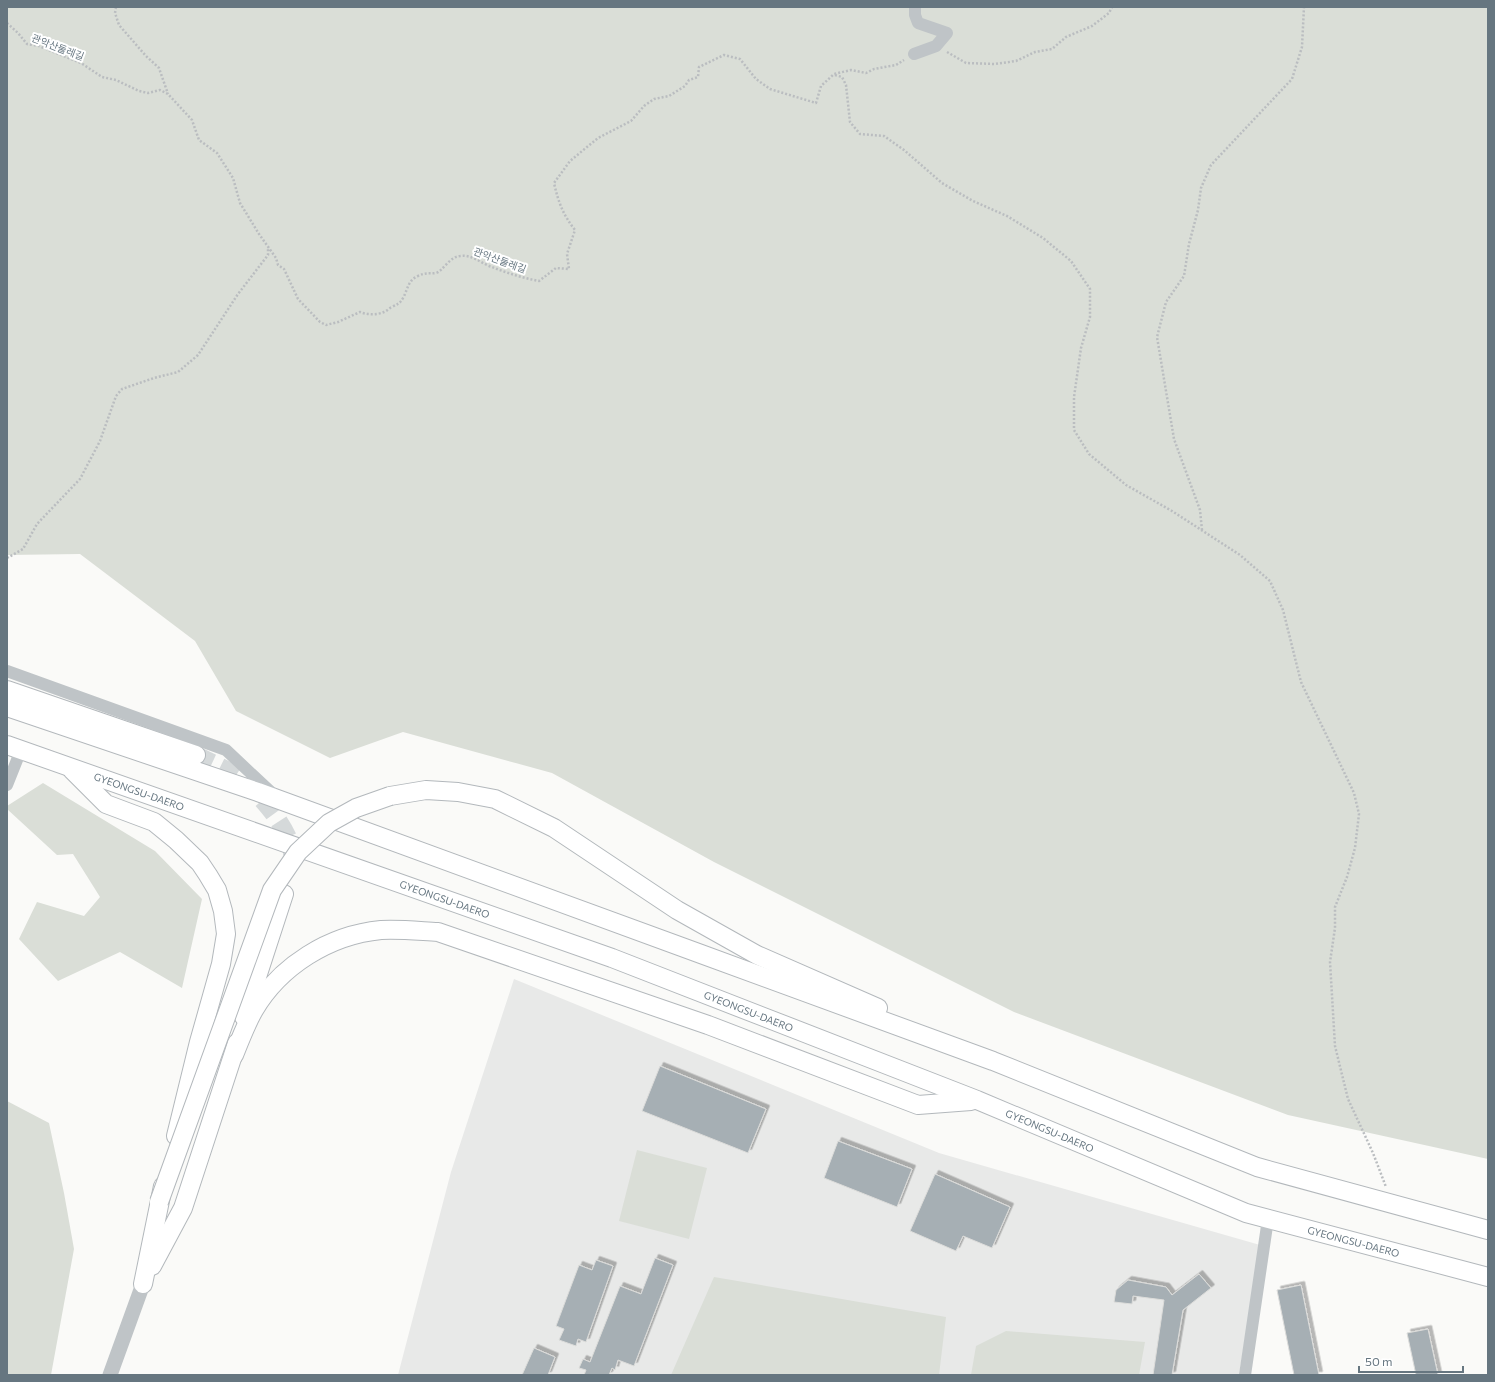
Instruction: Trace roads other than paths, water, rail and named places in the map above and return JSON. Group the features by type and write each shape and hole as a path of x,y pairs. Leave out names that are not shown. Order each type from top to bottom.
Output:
{"main road":[{"path":"7,690 196,755"},
{"path":"7,707 280,800 993,1062 1257,1167 1488,1230"},
{"name":"GYEONGSU-DAERO","path":"14,747 612,958 977,1100 1246,1213 1488,1278"},
{"path":"68,767 106,804 154,822 176,840 200,863 216,890 224,911 226,934 221,964 199,1042 160,1202 143,1284"},
{"path":"160,1202 272,890 298,852 329,823 356,808 390,796 426,790 458,792 495,799 554,828 677,910 757,955 836,988 993,1062"},
{"path":"143,1284 183,1208 234,1055 246,1005 284,894"},
{"path":"234,1055 254,1010 274,983 293,965 321,948 346,938 379,930 405,929 438,932 708,1025 918,1105 977,1100"}],"street":[{"path":"911,56 936,46 947,33 918,23 915,15 915,7"},
{"path":"7,671 226,750 280,800"},
{"path":"7,785 14,747"},
{"path":"1245,1375 1268,1219"},
{"path":"110,1375 143,1284"}],"tunnel":[{"path":"196,755 235,775 253,790 272,811 280,823 287,835 291,846 292,856"}]}
